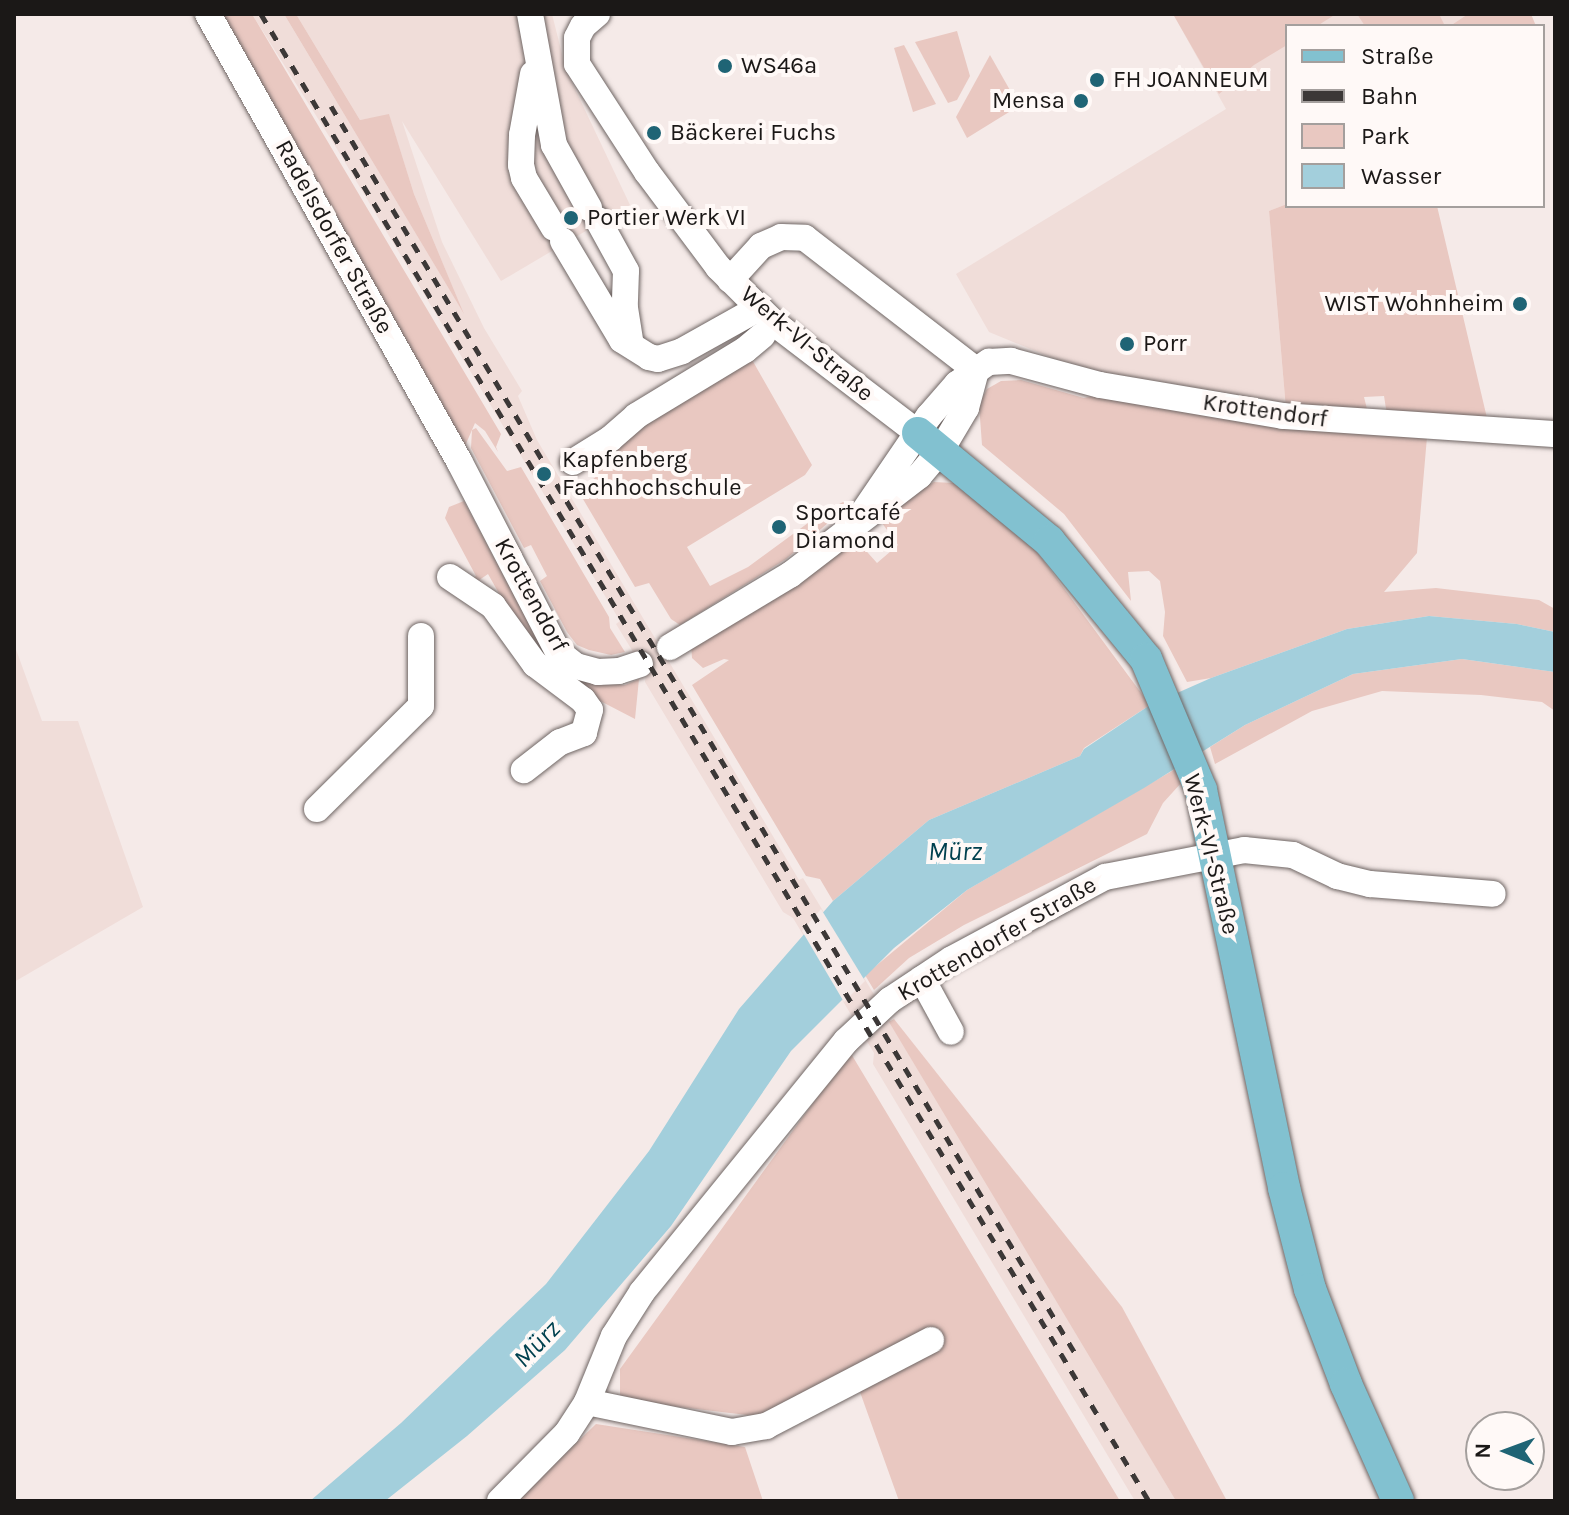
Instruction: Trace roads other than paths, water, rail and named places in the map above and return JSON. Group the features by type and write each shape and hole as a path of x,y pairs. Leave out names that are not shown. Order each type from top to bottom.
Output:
{"main road":[{"name":"Werk-VI-Straße","path":"929,441 1049,541 1146,659 1201,790 1284,1188 1310,1289 1398,1501"},
{"path":"1382,1465 1391,1501"}],"street":[{"name":"Radelsdorfer Straße","path":"208,14 459,461"},
{"name":"Werk-VI-Straße","path":"597,14 583,26 577,38 577,64 647,172 730,280 759,308 929,441"},
{"path":"532,24 554,145 626,271 625,308 631,348"},
{"path":"532,24 532,90 522,135 524,178 622,340 649,357 670,356 759,308"},
{"name":"Werk-VI-Straße","path":"730,280 761,246 781,237 805,238 978,367"},
{"path":"573,462 610,439 636,416 745,350 763,335"},
{"name":"Krottendorf","path":"978,367 1011,361 1100,385 1296,417 1555,434"},
{"path":"670,647 790,575 858,520 899,493 929,441 966,408 978,367"},
{"name":"Krottendorf","path":"459,461 558,652 576,666 598,672 619,671 640,664"},
{"path":"450,577 493,606 535,664 583,700 590,710 584,733 560,742 524,770"},
{"path":"317,809 421,706 421,636"},
{"name":"Krottendorfer Straße","path":"500,1501 567,1433 587,1402 614,1336 642,1292 846,1041 890,1000 922,979 1033,913 1105,877 1215,854 1244,850 1293,855 1337,876 1370,884 1445,893 1493,894"},
{"path":"922,979 951,1032"},
{"path":"587,1402 732,1432 766,1426 931,1340"}],"water":[{"name":"Mürz","path":"1429,616 1517,624 1555,632 1555,672 1462,659 1353,674 1245,725 1144,788 967,890 894,948 791,1051 671,1226 565,1350 467,1436 385,1501 310,1501 401,1423 546,1284 649,1151 739,1009 833,901 929,820 1080,756 1084,749 1150,705 1211,678 1347,629"}],"railway":[{"path":"261,14 1149,1501"},
{"path":"331,106 1075,1353"}],"place":[{"name":"WS46a","path":"725,66"},
{"name":"FH JOANNEUM","path":"1097,80"},
{"name":"Mensa","path":"1081,101"},
{"name":"Bäckerei Fuchs","path":"654,133"},
{"name":"Portier Werk VI","path":"571,218"},
{"name":"WIST Wohnheim","path":"1520,304"},
{"name":"Porr","path":"1127,344"},
{"name":"Kapfenberg Fachhochschule","path":"544,474"},
{"name":"Sportcafé Diamond","path":"779,527"}]}
